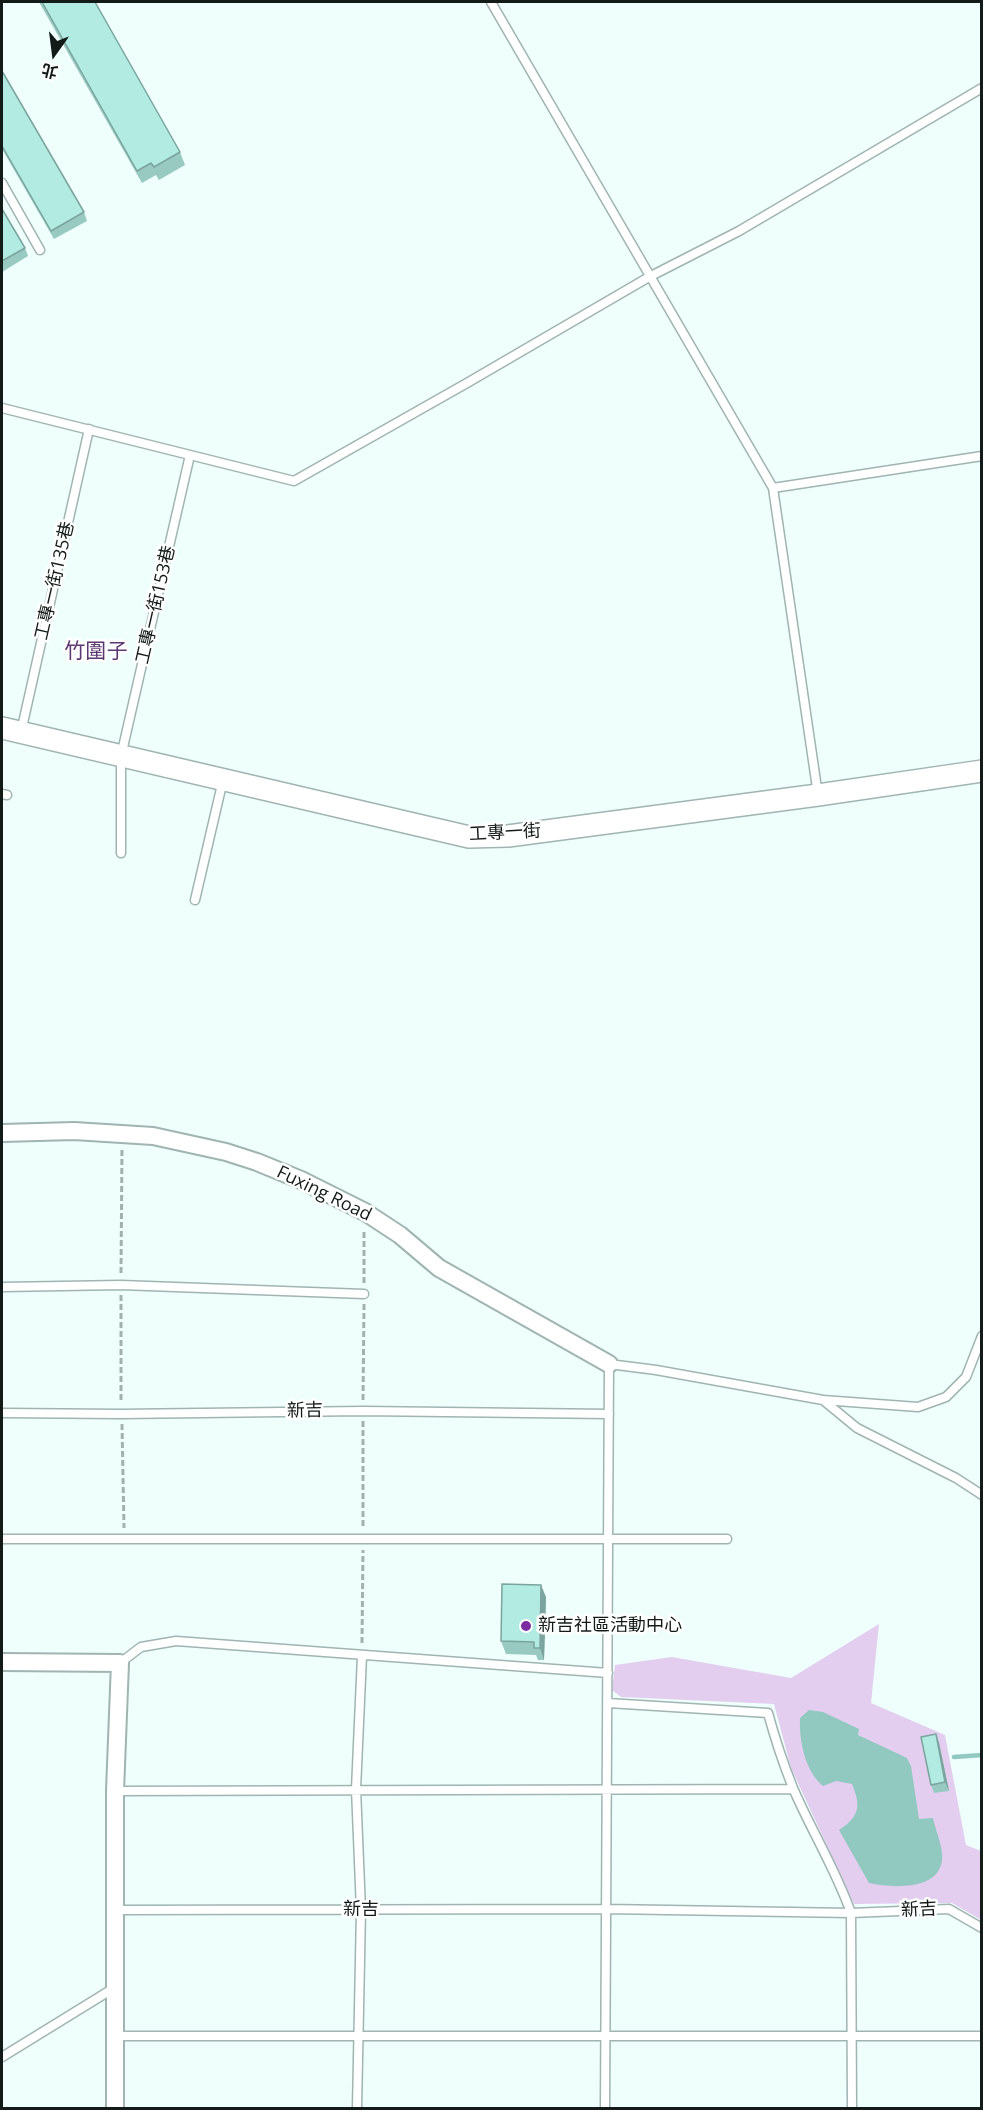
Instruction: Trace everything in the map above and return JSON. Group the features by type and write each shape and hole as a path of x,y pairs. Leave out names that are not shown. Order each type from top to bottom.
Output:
{"street":[{"name":"工專一街","path":"11,730 469,837 508,836 981,771"},
{"name":"Fuxing Road","path":"2,1133 74,1131 153,1136 226,1152 301,1180 364,1212 400,1235 439,1268 609,1364"},
{"path":"2,1662 120,1663 115,1791 117,2036 115,2109"}],"lane":[{"path":"491,2 773,488 818,795"},
{"path":"2,408 294,481 649,277 739,231 981,88"},
{"path":"2,183 40,250"},
{"name":"工專一街135巷","path":"11,730 89,429"},
{"name":"工專一街153巷","path":"122,853 121,756 190,454"},
{"path":"773,488 981,456"},
{"path":"195,900 223,779"},
{"path":"2,1287 121,1285 364,1294"},
{"path":"605,2109 609,1364 656,1370 823,1400 918,1407 946,1397 966,1377 981,1336"},
{"path":"823,1400 857,1428 956,1479 981,1495"},
{"name":"新吉","path":"2,1413 121,1414 363,1410 609,1414"},
{"path":"2,1539 727,1539"},
{"path":"120,1663 141,1647 176,1641 608,1673"},
{"path":"357,2109 361,1910 356,1789 362,1656"},
{"path":"608,1703 768,1713 793,1789 851,1913 852,2109"},
{"path":"115,1791 793,1789"},
{"name":"新吉","path":"115,1910 607,1909 851,1913 949,1909 981,1928"},
{"path":"2,2057 115,1988"},
{"path":"117,2036 981,2036"}],"path":[{"path":"122,1134 121,1414 124,1539"},
{"path":"362,1656 364,1212"}],"shaded area":[{"path":"879,1624 871,1703 945,1735 966,1845 981,1851 981,1920 952,1903 854,1904 791,1768 774,1704 621,1697 612,1690 615,1665 672,1657 791,1678"}],"water":[{"path":"809,1710 823,1712 859,1729 858,1735 907,1758 911,1766 919,1819 933,1818 941,1845 942,1860 939,1870 932,1877 913,1885 889,1886 869,1883 839,1830 851,1820 857,1810 857,1798 852,1784 836,1781 823,1786 812,1772 804,1755 800,1718"}],"building":[{"path":"42,2 95,2 180,152 154,167 151,163 137,171"},
{"path":"2,71 84,212 51,231 2,146"},
{"path":"2,209 25,248 2,261"},
{"name":"新吉社區活動中心","path":"502,1584 541,1585 540,1648 534,1648 534,1642 501,1641"},
{"path":"936,1734 945,1782 931,1785 921,1737"}],"waterway":[{"path":"954,1757 982,1755"}],"place":[{"name":"新吉社區活動中心","path":"526,1626"}],"district":[{"name":"竹圍子","path":"96,652"}]}
